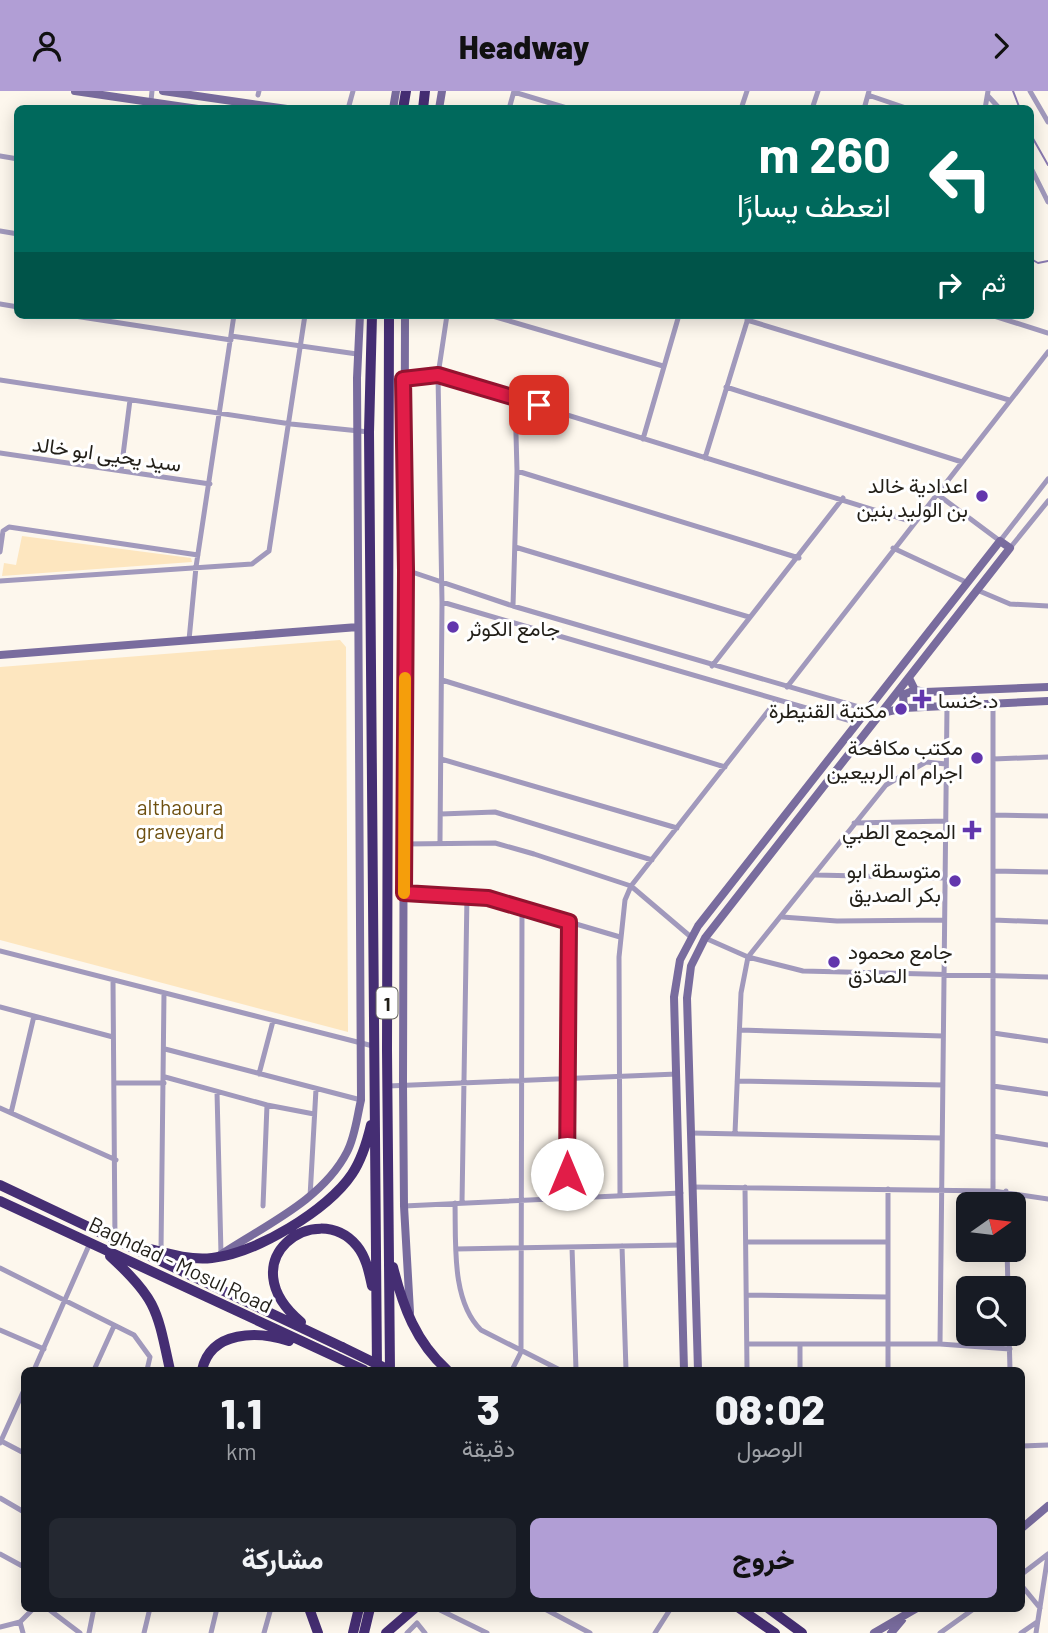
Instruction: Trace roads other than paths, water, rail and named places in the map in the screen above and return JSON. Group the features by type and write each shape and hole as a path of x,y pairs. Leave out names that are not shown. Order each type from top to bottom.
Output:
{"highway":[{"path":"371,319 388,320"},
{"name":"1","path":"371,319 371,870 375,1100"},
{"name":"1","path":"388,320 390,1367"},
{"path":"372,634 388,635"},
{"path":"358,871 371,870"},
{"path":"115,1241 188,1258 218,1256 275,1235 332,1197 359,1162 368,1138 375,1100"},
{"path":"375,1100 377,1367"},
{"path":"0,1185 384,1367"},
{"name":"Baghdad - Mosul Road","path":"0,1201 357,1367"},
{"path":"313,1332 287,1310 276,1290 272,1272 281,1246 288,1239 307,1231 330,1231 357,1246 369,1271 376,1320"},
{"path":"94,1245 140,1283 149,1296 160,1322 169,1367"},
{"path":"390,1249 401,1299 414,1328 427,1350 444,1367"},
{"path":"203,1367 204,1360 219,1346 247,1333 264,1333 321,1350"},
{"path":"310,1612 318,1633"},
{"path":"353,1633 358,1612"},
{"path":"364,1633 369,1612"},
{"path":"386,1633 410,1612"},
{"path":"745,1612 775,1633"},
{"path":"773,1612 802,1633"}],"street":[{"path":"75,91 174,105"},
{"path":"151,101 152,91"},
{"path":"163,91 212,95 266,105"},
{"path":"514,91 558,105"},
{"path":"1030,91 1048,122"},
{"path":"868,93 899,105"},
{"path":"1034,174 1048,202"},
{"path":"96,319 231,338 301,343 357,354"},
{"path":"189,640 196,568 233,319"},
{"path":"0,581 252,563 269,551 291,424 304,319"},
{"path":"218,1256 326,1183 348,1152 361,1100 357,430 360,319"},
{"path":"405,319 404,1206 408,1289 414,1328"},
{"path":"440,841 442,583 438,375 446,319"},
{"path":"503,319 663,366"},
{"path":"643,439 678,319"},
{"path":"705,459 747,319"},
{"path":"754,319 1009,400"},
{"path":"1003,319 1048,333"},
{"path":"787,687 913,521 1048,352"},
{"path":"403,379 438,375 913,521"},
{"path":"0,380 291,424 369,432"},
{"path":"726,387 962,462"},
{"path":"513,606 517,471 515,397"},
{"path":"121,471 130,400"},
{"name":"سيد يحيى ابو خالد","path":"0,453 210,484"},
{"path":"517,471 799,558"},
{"path":"684,1367 675,984 681,960 691,937 1048,479"},
{"path":"937,494 1010,548"},
{"path":"712,666 799,558 843,498"},
{"path":"698,1367 687,988 695,956 705,938 1048,501"},
{"path":"0,552 3,531 9,527 198,555"},
{"path":"515,547 749,617"},
{"path":"893,548 968,583"},
{"path":"406,570 513,606 869,710"},
{"path":"977,590 1010,604 1048,606"},
{"path":"442,602 695,678 858,723"},
{"path":"0,655 358,627"},
{"path":"695,678 700,662"},
{"path":"909,678 915,690"},
{"path":"442,680 725,767"},
{"path":"904,708 903,695 915,690 928,693 1048,687"},
{"path":"796,707 804,692"},
{"path":"620,1195 620,937 625,900 631,887 776,701"},
{"path":"882,713 904,708 1048,701"},
{"path":"993,704 993,1191"},
{"path":"940,1344 947,706"},
{"path":"993,759 1048,757"},
{"path":"441,759 677,828"},
{"path":"735,1133 741,992 748,957 816,876 854,823 886,785 905,771 926,762 946,764"},
{"path":"792,808 801,815"},
{"path":"441,814 495,812 652,860"},
{"path":"993,815 1048,816"},
{"path":"854,823 946,821"},
{"path":"404,844 440,841 495,843 631,887 691,937"},
{"path":"993,871 1048,872"},
{"path":"816,876 945,878"},
{"path":"404,893 467,895 620,937"},
{"path":"462,1203 467,895"},
{"path":"514,1367 521,1352 522,908"},
{"path":"782,917 944,920"},
{"path":"993,920 1048,922"},
{"path":"567,1198 569,922"},
{"path":"705,938 748,957 803,971 1048,977"},
{"path":"0,951 375,1046"},
{"path":"113,980 115,1241"},
{"path":"161,1251 164,993"},
{"path":"0,1007 113,1037"},
{"path":"11,1113 34,1016"},
{"path":"259,1074 273,1021"},
{"path":"740,1030 943,1036"},
{"path":"993,1033 1048,1041"},
{"path":"676,1050 680,1047 685,1049 689,1067"},
{"path":"165,1049 361,1100"},
{"path":"388,1086 677,1075"},
{"path":"115,1083 164,1080 314,1114"},
{"path":"737,1081 943,1085"},
{"path":"993,1086 1048,1094"},
{"path":"310,1196 316,1089"},
{"path":"218,1092 218,1256"},
{"path":"263,1206 267,1105"},
{"path":"0,1108 116,1160"},
{"path":"691,1133 942,1138"},
{"path":"993,1136 1048,1145"},
{"path":"693,1187 1006,1191 1048,1199"},
{"path":"745,1187 747,1367"},
{"path":"888,1189 888,1367"},
{"path":"404,1206 681,1193"},
{"path":"455,1203 456,1249 464,1302 472,1321 481,1330 554,1367"},
{"path":"681,1215 686,1232 690,1233 694,1229"},
{"path":"747,1242 887,1242"},
{"path":"35,1367 94,1245"},
{"path":"456,1249 681,1245"},
{"path":"622,1246 626,1367"},
{"path":"572,1247 576,1367"},
{"path":"0,1268 134,1335 147,1350 151,1362 148,1367"},
{"path":"748,1295 887,1297"},
{"path":"95,1367 114,1326"},
{"path":"0,1330 44,1349"},
{"path":"748,1345 887,1343 1010,1349"},
{"path":"800,1346 800,1367"},
{"path":"1010,1346 1010,1367"},
{"path":"21,1396 0,1442 21,1452"},
{"path":"1025,1446 1048,1445"},
{"path":"0,1499 21,1510"},
{"path":"1025,1525 1048,1506"},
{"path":"0,1554 21,1565"},
{"path":"1025,1572 1048,1555"},
{"path":"1036,1633 1048,1555"},
{"path":"1025,1590 1040,1608"},
{"path":"0,1627 20,1622 30,1612"},
{"path":"52,1612 80,1633"},
{"path":"89,1633 93,1612"},
{"path":"144,1633 149,1612"},
{"path":"211,1633 216,1612"},
{"path":"264,1633 270,1612"},
{"path":"444,1612 487,1633"},
{"path":"550,1612 590,1633"},
{"path":"655,1633 668,1612"},
{"path":"891,1633 911,1612"},
{"path":"940,1633 969,1612"},
{"path":"874,1633 906,1616"},
{"path":"20,1622 23,1633"},
{"path":"1021,1633 1037,1622"},
{"path":"407,1633 417,1623 425,1633"}],"waterway":[{"path":"1013,91 1018,105"},
{"path":"1034,140 1048,165"},
{"path":"1034,261 1038,263 1048,261"}],"place":[{"name":"اعدادية خالد بن الوليد بنين","path":"982,496"},
{"name":"جامع الكوثر","path":"453,627"},
{"name":"د.خنسا","path":"922,699"},
{"name":"مكتبة القنيطرة","path":"901,709"},
{"name":"مكتب مكافحة اجرام ام الربيعين","path":"977,758"},
{"name":"المجمع الطبي","path":"972,830"},
{"name":"متوسطة ابو بكر الصديق","path":"955,881"},
{"name":"جامع محمود الصادق","path":"834,962"}],"park label":[{"name":"althaoura graveyard","path":"180,818"}]}
